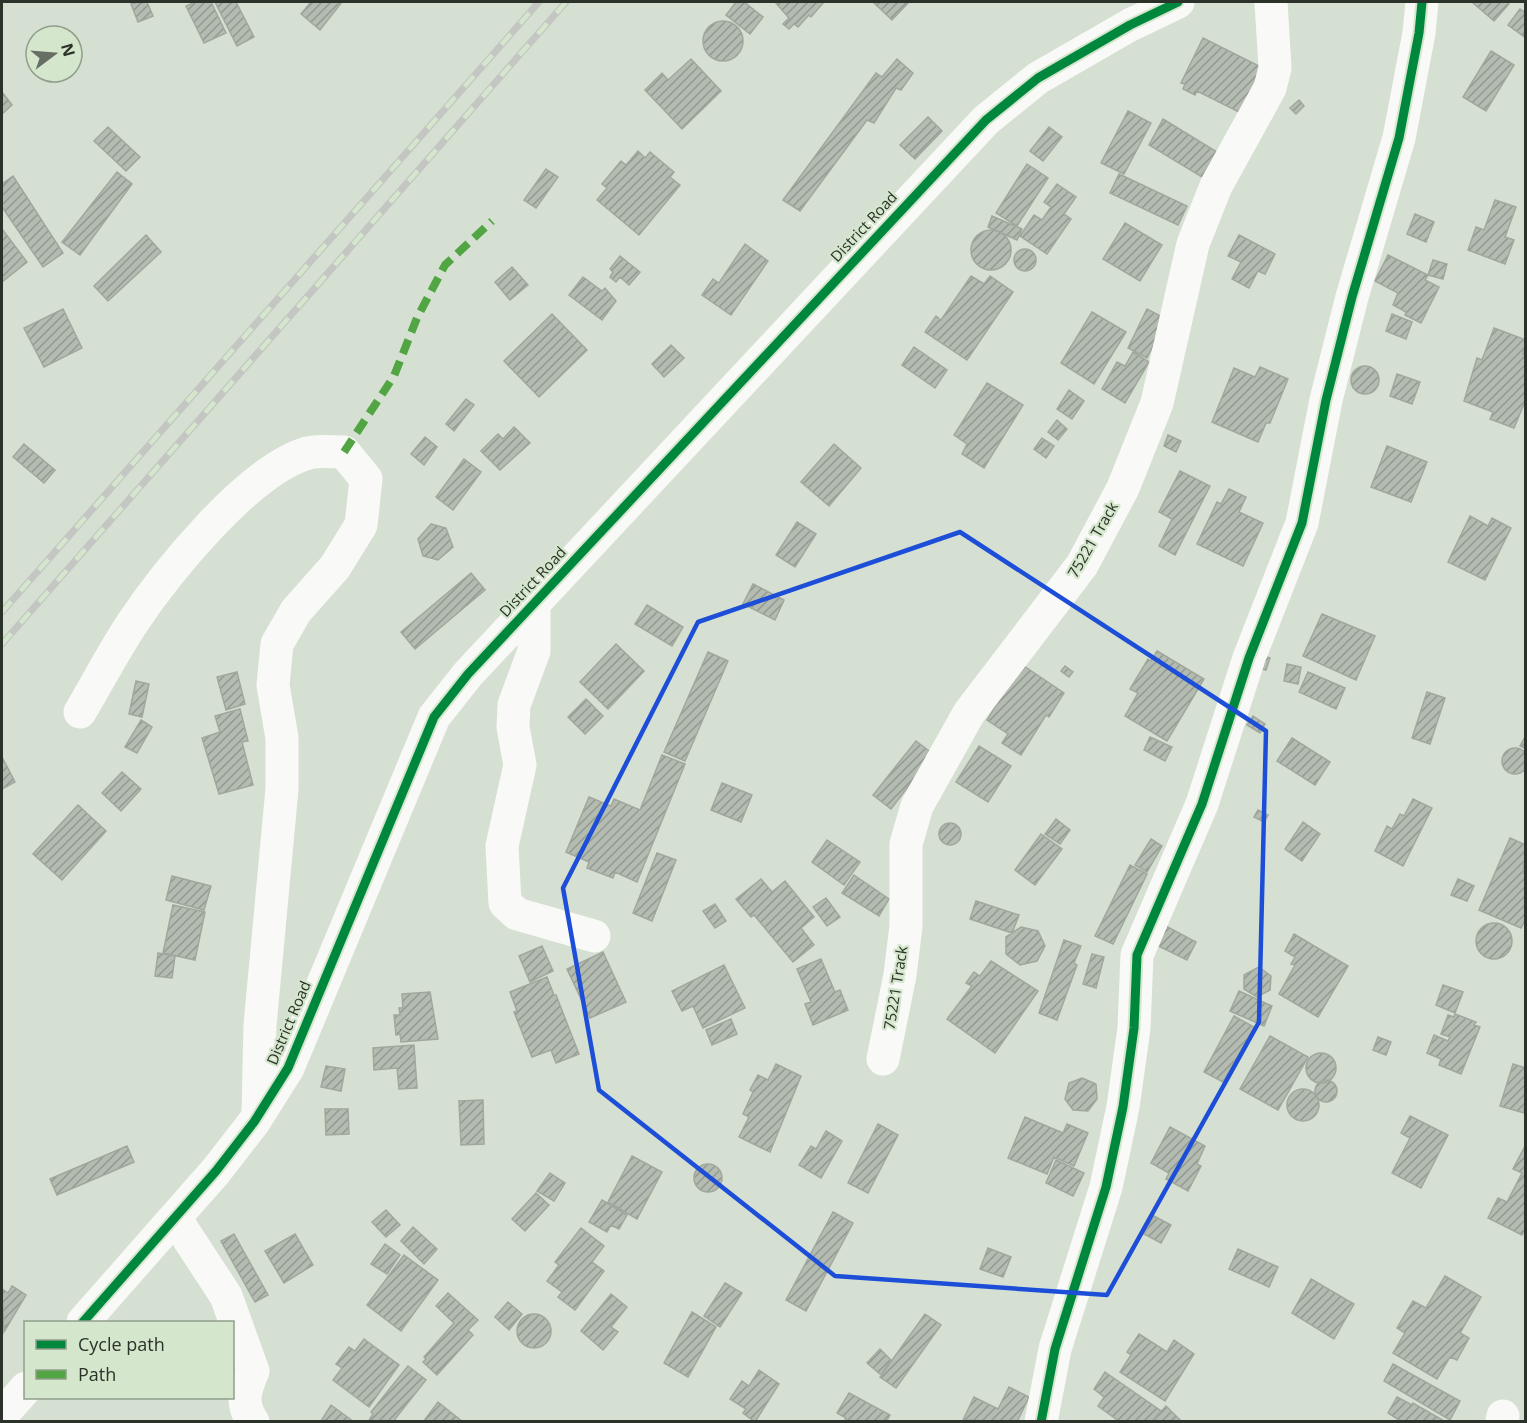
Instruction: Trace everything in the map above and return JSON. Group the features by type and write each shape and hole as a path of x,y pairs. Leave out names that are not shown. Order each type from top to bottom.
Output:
{"street":[{"name":"District Road","path":"85,1321 175,1218 258,1116 288,1068 434,717 468,674 986,120 1038,78 1130,25 1178,2"},
{"name":"75221 Track","path":"883,1059 900,975 906,926 906,844 917,806 969,714 1082,565 1123,488 1157,403 1193,244 1216,186 1270,88 1275,68 1271,2"},
{"path":"1041,1422 1055,1349 1106,1186 1123,1107 1134,1028 1137,955 1202,804 1249,658 1302,523 1326,400 1343,331 1399,138 1419,33 1422,2"},
{"path":"80,712 131,626 157,590 226,508 272,470 309,453 344,452 366,479 361,525 335,567 296,611 277,644 273,685 282,738 282,789 260,1025 258,1116"},
{"path":"534,603 532,663 518,689 514,705 513,727 520,765 502,846 505,903 516,914 594,936"},
{"path":"175,1218 230,1307 254,1371 243,1393 246,1412 253,1422"},
{"path":"2,1415 24,1390"}],"highlighted area":[{"path":"960,532 1266,731 1259,1022 1107,1295 835,1276 599,1090 563,888 698,622"}],"building":[{"path":"147,2 153,16 138,22 131,4"},
{"path":"195,2 211,2 226,33 204,43 186,6"},
{"path":"215,2 236,2 254,37 237,46"},
{"path":"311,2 342,2 320,30 301,14"},
{"path":"736,2 744,2 763,17 750,34 726,15"},
{"path":"775,2 824,2 811,17 809,15 798,27 794,24 789,29 783,24 789,18"},
{"path":"875,2 909,2 892,20"},
{"path":"1472,2 1506,2 1509,4 1494,21"},
{"path":"1520,9 1526,13 1526,38 1508,25"},
{"path":"723,21 731,22 737,27 742,33 742,49 737,55 731,60 723,61 715,60 709,55 704,49 703,41 704,33 709,27 715,22"},
{"path":"1203,38 1265,69 1243,114 1197,91 1195,95 1183,89 1185,84 1181,83"},
{"path":"1491,51 1514,65 1486,111 1463,97"},
{"path":"691,59 721,91 682,129 645,90 662,73 668,80"},
{"path":"897,59 913,73 901,90 896,88 874,123 867,120 800,211 783,200 876,73 882,77"},
{"path":"2,92 12,105 2,114"},
{"path":"1299,100 1304,106 1296,114 1290,108"},
{"path":"1128,111 1151,123 1124,174 1101,163"},
{"path":"928,117 942,131 915,159 900,145"},
{"path":"1163,119 1217,152 1202,177 1149,145"},
{"path":"108,127 140,157 126,171 94,141"},
{"path":"1049,127 1062,137 1043,161 1030,151"},
{"path":"638,151 645,158 650,152 674,172 670,177 680,185 639,235 597,200 607,188 602,184 621,161 626,165"},
{"path":"1027,164 1048,178 1017,226 996,213"},
{"path":"546,169 558,177 536,208 524,200"},
{"path":"117,172 132,184 80,255 62,242"},
{"path":"1119,174 1187,206 1178,225 1110,193"},
{"path":"13,176 63,253 43,267 2,207 2,184"},
{"path":"1057,184 1076,197 1064,214 1071,219 1047,254 1020,236 1034,215 1042,220 1051,207 1044,202"},
{"path":"1495,200 1516,207 1505,237 1514,240 1505,264 1468,250 1476,227 1484,230"},
{"path":"1415,214 1434,222 1426,242 1407,234"},
{"path":"992,216 1022,229 1017,240 988,227"},
{"path":"1125,223 1162,245 1140,281 1103,259"},
{"path":"2,229 27,262 2,282"},
{"path":"991,230 1005,236 1011,250 1005,264 991,270 977,264 971,250 977,236"},
{"path":"146,235 161,252 108,301 94,286"},
{"path":"1239,235 1275,254 1265,274 1258,271 1249,288 1232,279 1241,262 1228,256"},
{"path":"745,244 768,261 731,315 702,295 713,279 719,283"},
{"path":"1025,249 1033,252 1036,260 1033,268 1025,271 1017,268 1014,260 1017,252"},
{"path":"1388,255 1428,275 1425,280 1439,287 1421,323 1405,315 1406,312 1393,305 1398,293 1375,281"},
{"path":"620,256 640,272 629,285 620,277 616,282 610,277 613,272 610,269"},
{"path":"1433,260 1447,264 1443,279 1428,275"},
{"path":"512,267 528,285 510,300 495,282"},
{"path":"971,276 984,284 990,276 1013,292 967,360 925,332 936,316 941,320"},
{"path":"583,277 602,291 605,288 616,301 602,320 569,295"},
{"path":"63,309 82,348 44,367 24,328"},
{"path":"1147,309 1166,319 1147,358 1128,348"},
{"path":"1092,312 1126,332 1094,384 1061,363"},
{"path":"552,314 587,350 539,397 504,361"},
{"path":"1392,314 1412,322 1406,339 1386,331"},
{"path":"1494,328 1526,340 1523,354 1526,355 1526,399 1514,428 1490,419 1493,412 1464,401 1477,358 1482,360"},
{"path":"671,345 684,358 664,377 652,364"},
{"path":"914,347 947,370 935,388 902,365"},
{"path":"1133,352 1149,362 1125,403 1102,389 1117,362 1125,366"},
{"path":"1365,366 1375,370 1379,380 1375,390 1365,394 1355,390 1351,380 1355,370"},
{"path":"1260,367 1288,379 1270,423 1266,423 1258,442 1212,422 1234,368 1255,377"},
{"path":"1397,374 1420,382 1412,404 1390,396"},
{"path":"987,383 1023,405 984,468 962,454 967,444 954,435"},
{"path":"1069,390 1084,401 1072,419 1057,409"},
{"path":"466,399 474,405 454,431 446,424"},
{"path":"1057,420 1067,429 1058,440 1048,432"},
{"path":"514,427 530,443 500,470 481,451 498,434 503,439"},
{"path":"1168,435 1181,441 1176,452 1164,446"},
{"path":"425,437 437,447 424,465 411,454"},
{"path":"1042,438 1054,446 1046,458 1034,449"},
{"path":"24,444 55,470 44,483 13,457"},
{"path":"834,444 861,468 829,506 801,482"},
{"path":"1387,446 1427,462 1411,502 1371,487"},
{"path":"464,459 481,472 453,510 436,497"},
{"path":"1180,471 1210,486 1175,555 1159,546 1172,519 1159,512"},
{"path":"1229,489 1246,497 1239,512 1263,523 1243,566 1197,544 1217,502 1221,504"},
{"path":"1470,516 1488,526 1492,518 1511,528 1485,580 1448,562"},
{"path":"797,522 816,534 795,567 776,555"},
{"path":"431,524 446,528 453,547 438,560 423,556 418,539"},
{"path":"471,573 485,590 415,649 401,632"},
{"path":"753,584 784,600 775,620 743,604"},
{"path":"647,605 683,627 672,646 635,624"},
{"path":"1322,614 1375,636 1356,680 1303,656"},
{"path":"616,644 644,671 608,709 580,682"},
{"path":"1157,651 1204,679 1167,741 1125,716 1138,693 1130,689 1148,659 1151,661"},
{"path":"708,652 728,661 685,761 664,752"},
{"path":"1260,655 1270,658 1266,670 1255,667"},
{"path":"1021,664 1064,693 1049,717 1046,715 1021,755 1002,743 1008,734 987,720"},
{"path":"1287,664 1301,667 1298,684 1284,681"},
{"path":"1065,666 1073,672 1069,677 1061,671"},
{"path":"237,672 245,704 226,710 217,677"},
{"path":"1308,672 1345,688 1336,709 1299,692"},
{"path":"136,681 149,684 142,717 129,714"},
{"path":"1427,692 1445,698 1430,744 1412,738"},
{"path":"586,699 603,716 585,734 568,717"},
{"path":"240,709 248,741 242,742 253,785 219,794 202,738 220,732 215,716"},
{"path":"1253,716 1265,724 1260,733 1247,725"},
{"path":"141,720 152,727 137,753 125,747"},
{"path":"1526,735 1526,749 1520,746"},
{"path":"1150,737 1172,747 1165,761 1144,750"},
{"path":"1292,738 1330,762 1315,785 1277,761"},
{"path":"916,741 933,754 891,809 873,795"},
{"path":"979,746 1011,766 988,802 956,782"},
{"path":"1515,748 1524,752 1528,761 1524,770 1515,774 1506,770 1502,761 1506,752"},
{"path":"662,755 685,764 637,882 615,872 613,878 587,868 589,862 566,852 589,797 611,806 614,799 640,810"},
{"path":"2,757 15,782 2,789"},
{"path":"122,772 141,789 121,811 102,793"},
{"path":"722,783 752,795 741,822 711,810"},
{"path":"1413,799 1432,808 1403,866 1375,851 1387,826 1392,829 1400,814 1404,816"},
{"path":"78,805 106,831 62,880 33,854"},
{"path":"1258,810 1268,815 1264,822 1254,817"},
{"path":"1056,819 1070,830 1060,844 1045,834"},
{"path":"1303,822 1320,834 1302,861 1285,849"},
{"path":"950,823 958,826 961,834 958,842 950,845 942,842 939,834 942,826"},
{"path":"1041,834 1062,849 1035,885 1015,870"},
{"path":"1510,838 1526,845 1523,873 1526,874 1526,918 1521,928 1479,910"},
{"path":"1151,839 1162,846 1147,872 1135,865"},
{"path":"827,840 860,862 844,885 812,862"},
{"path":"657,853 676,860 652,921 633,913"},
{"path":"1130,865 1147,874 1113,944 1095,936"},
{"path":"854,875 889,899 879,916 842,893"},
{"path":"172,876 211,886 204,910 166,900"},
{"path":"761,879 772,892 785,881 814,917 801,928 814,945 793,962 754,915 751,917 736,899"},
{"path":"1458,879 1474,886 1467,901 1451,895"},
{"path":"826,898 840,917 827,926 813,907"},
{"path":"976,901 1019,915 1012,933 970,919"},
{"path":"715,904 726,921 715,928 703,911"},
{"path":"173,905 205,912 195,960 163,953"},
{"path":"1494,923 1507,928 1512,941 1507,954 1494,959 1481,954 1476,941 1481,928"},
{"path":"1162,924 1196,942 1187,960 1152,943"},
{"path":"1021,927 1038,931 1045,946 1037,961 1020,965 1006,954 1006,937"},
{"path":"1294,934 1348,966 1318,1017 1279,994 1295,965 1291,964 1295,957 1285,951"},
{"path":"1064,940 1081,946 1074,963 1077,965 1057,1020 1039,1013"},
{"path":"542,946 553,971 530,982 519,956"},
{"path":"603,952 626,1002 590,1018 567,969"},
{"path":"158,953 175,956 172,978 155,976"},
{"path":"1092,954 1104,957 1096,988 1083,984"},
{"path":"821,959 835,992 840,990 848,1010 813,1025 805,1004 811,1002 797,969"},
{"path":"991,961 1038,991 995,1053 947,1019 972,986 966,983 974,972 980,976"},
{"path":"724,965 745,1008 703,1028 693,1006 682,1011 672,991"},
{"path":"1259,967 1271,976 1270,990 1257,997 1244,989 1244,975"},
{"path":"547,977 579,1054 556,1063 551,1050 532,1057 514,1012 517,1011 510,992"},
{"path":"1443,985 1463,992 1455,1013 1436,1005"},
{"path":"1239,991 1272,1006 1264,1026 1230,1011"},
{"path":"430,992 438,1039 401,1042 400,1034 396,1035 394,1015 400,1015 399,1008 403,1008 402,994"},
{"path":"1455,1014 1476,1022 1474,1025 1480,1027 1461,1074 1439,1065 1441,1059 1427,1053 1434,1035 1448,1041 1450,1037 1441,1034 1448,1015 1454,1017"},
{"path":"1234,1016 1254,1027 1223,1082 1204,1072"},
{"path":"731,1019 737,1034 712,1045 706,1030"},
{"path":"1270,1036 1308,1057 1278,1110 1240,1089"},
{"path":"1378,1037 1391,1042 1386,1055 1373,1050"},
{"path":"414,1045 417,1088 399,1089 397,1068 374,1070 373,1048"},
{"path":"1321,1053 1331,1058 1336,1068 1331,1078 1321,1083 1311,1078 1306,1068 1311,1058"},
{"path":"776,1064 801,1076 770,1152 739,1137 749,1117 743,1114 753,1092 750,1090 758,1075 768,1080"},
{"path":"1513,1064 1526,1068 1524,1113 1500,1106"},
{"path":"326,1066 345,1069 341,1091 321,1087"},
{"path":"1082,1078 1096,1084 1097,1099 1088,1111 1073,1110 1065,1099 1069,1083"},
{"path":"1326,1080 1334,1083 1337,1091 1334,1099 1326,1102 1318,1099 1315,1091 1318,1083"},
{"path":"1303,1089 1314,1094 1319,1105 1314,1116 1303,1121 1292,1116 1287,1105 1292,1094"},
{"path":"483,1100 484,1144 461,1145 459,1101"},
{"path":"325,1109 348,1109 349,1134 326,1135"},
{"path":"1410,1116 1448,1135 1421,1188 1392,1173 1410,1138 1401,1133"},
{"path":"1025,1117 1063,1133 1067,1124 1088,1133 1074,1166 1054,1157 1047,1174 1008,1158"},
{"path":"878,1124 898,1135 868,1193 848,1183"},
{"path":"1170,1127 1205,1146 1197,1164 1201,1166 1188,1191 1166,1179 1169,1173 1151,1163"},
{"path":"826,1131 842,1141 821,1178 799,1165 811,1146 816,1149"},
{"path":"1526,1144 1526,1228 1522,1235 1488,1218 1498,1198 1507,1202 1522,1173 1513,1169"},
{"path":"127,1146 134,1162 57,1195 50,1179"},
{"path":"632,1156 662,1172 637,1219 608,1202"},
{"path":"1056,1160 1084,1173 1073,1196 1046,1183"},
{"path":"708,1164 718,1168 722,1178 718,1188 708,1192 698,1188 694,1178 698,1168"},
{"path":"550,1173 565,1183 554,1201 537,1191"},
{"path":"536,1193 549,1205 525,1231 512,1219"},
{"path":"602,1200 627,1215 619,1229 611,1225 607,1232 589,1222"},
{"path":"386,1210 400,1225 386,1237 372,1222"},
{"path":"833,1212 853,1223 806,1311 786,1300"},
{"path":"1154,1216 1171,1225 1161,1243 1144,1234"},
{"path":"413,1227 437,1249 424,1264 401,1241"},
{"path":"581,1228 604,1246 592,1262 604,1271 575,1310 558,1297 562,1292 547,1281 559,1265 555,1262"},
{"path":"234,1234 268,1295 255,1302 221,1241"},
{"path":"295,1234 313,1265 284,1283 265,1251"},
{"path":"385,1244 400,1255 387,1274 371,1264"},
{"path":"988,1248 1011,1257 1003,1277 980,1269"},
{"path":"1238,1249 1278,1267 1269,1287 1229,1269"},
{"path":"404,1255 438,1280 401,1331 367,1305"},
{"path":"1445,1276 1481,1297 1460,1333 1469,1338 1457,1360 1450,1357 1437,1379 1393,1353 1405,1333 1397,1328 1413,1301 1426,1308"},
{"path":"1311,1279 1354,1304 1334,1339 1292,1313"},
{"path":"725,1283 742,1293 720,1327 704,1316"},
{"path":"12,1286 26,1295 4,1332 2,1289 8,1293"},
{"path":"448,1293 478,1320 468,1330 473,1335 437,1375 423,1362 426,1359 424,1357 454,1323 436,1306"},
{"path":"611,1294 627,1307 611,1327 618,1332 603,1350 581,1331"},
{"path":"508,1302 522,1314 509,1330 495,1317"},
{"path":"692,1312 716,1327 688,1377 664,1363"},
{"path":"534,1314 546,1319 551,1331 546,1343 534,1348 522,1343 517,1331 522,1319"},
{"path":"925,1314 941,1325 896,1388 880,1377"},
{"path":"1139,1334 1167,1352 1174,1340 1194,1354 1165,1401 1120,1372 1131,1355 1127,1352"},
{"path":"364,1339 399,1365 369,1407 333,1380 342,1368 336,1364 349,1347 355,1351"},
{"path":"880,1349 891,1360 881,1375 867,1363"},
{"path":"1393,1364 1460,1401 1450,1420 1384,1381"},
{"path":"408,1366 426,1380 395,1419 396,1422 368,1422 373,1414 371,1412"},
{"path":"759,1370 779,1384 755,1422 743,1413 746,1409 730,1399 742,1381 749,1386"},
{"path":"1105,1372 1161,1411 1151,1422 1120,1422 1098,1406 1104,1397 1094,1389"},
{"path":"1009,1387 1029,1397 1017,1422 963,1420 974,1397 998,1409"},
{"path":"849,1393 890,1415 886,1422 844,1422 846,1418 837,1413"},
{"path":"1397,1397 1412,1405 1413,1403 1446,1422 1402,1422 1388,1413"},
{"path":"438,1402 463,1422 423,1422"},
{"path":"331,1405 354,1422 321,1421"},
{"path":"1166,1406 1182,1422 1152,1422"}],"railway":[{"path":"2,612 539,2"},
{"path":"2,644 566,2"}],"marked path":[{"path":"344,452 394,376 417,318 445,265 492,221"}],"cycle path":[{"path":"84,1321 216,1171 254,1122 288,1068 434,717 468,674 986,120 1038,78 1130,25 1178,2"},
{"path":"1041,1422 1055,1349 1106,1187 1123,1107 1134,1028 1137,955 1202,804 1249,658 1302,523 1326,400 1352,297 1399,138 1419,33 1422,2"}]}
